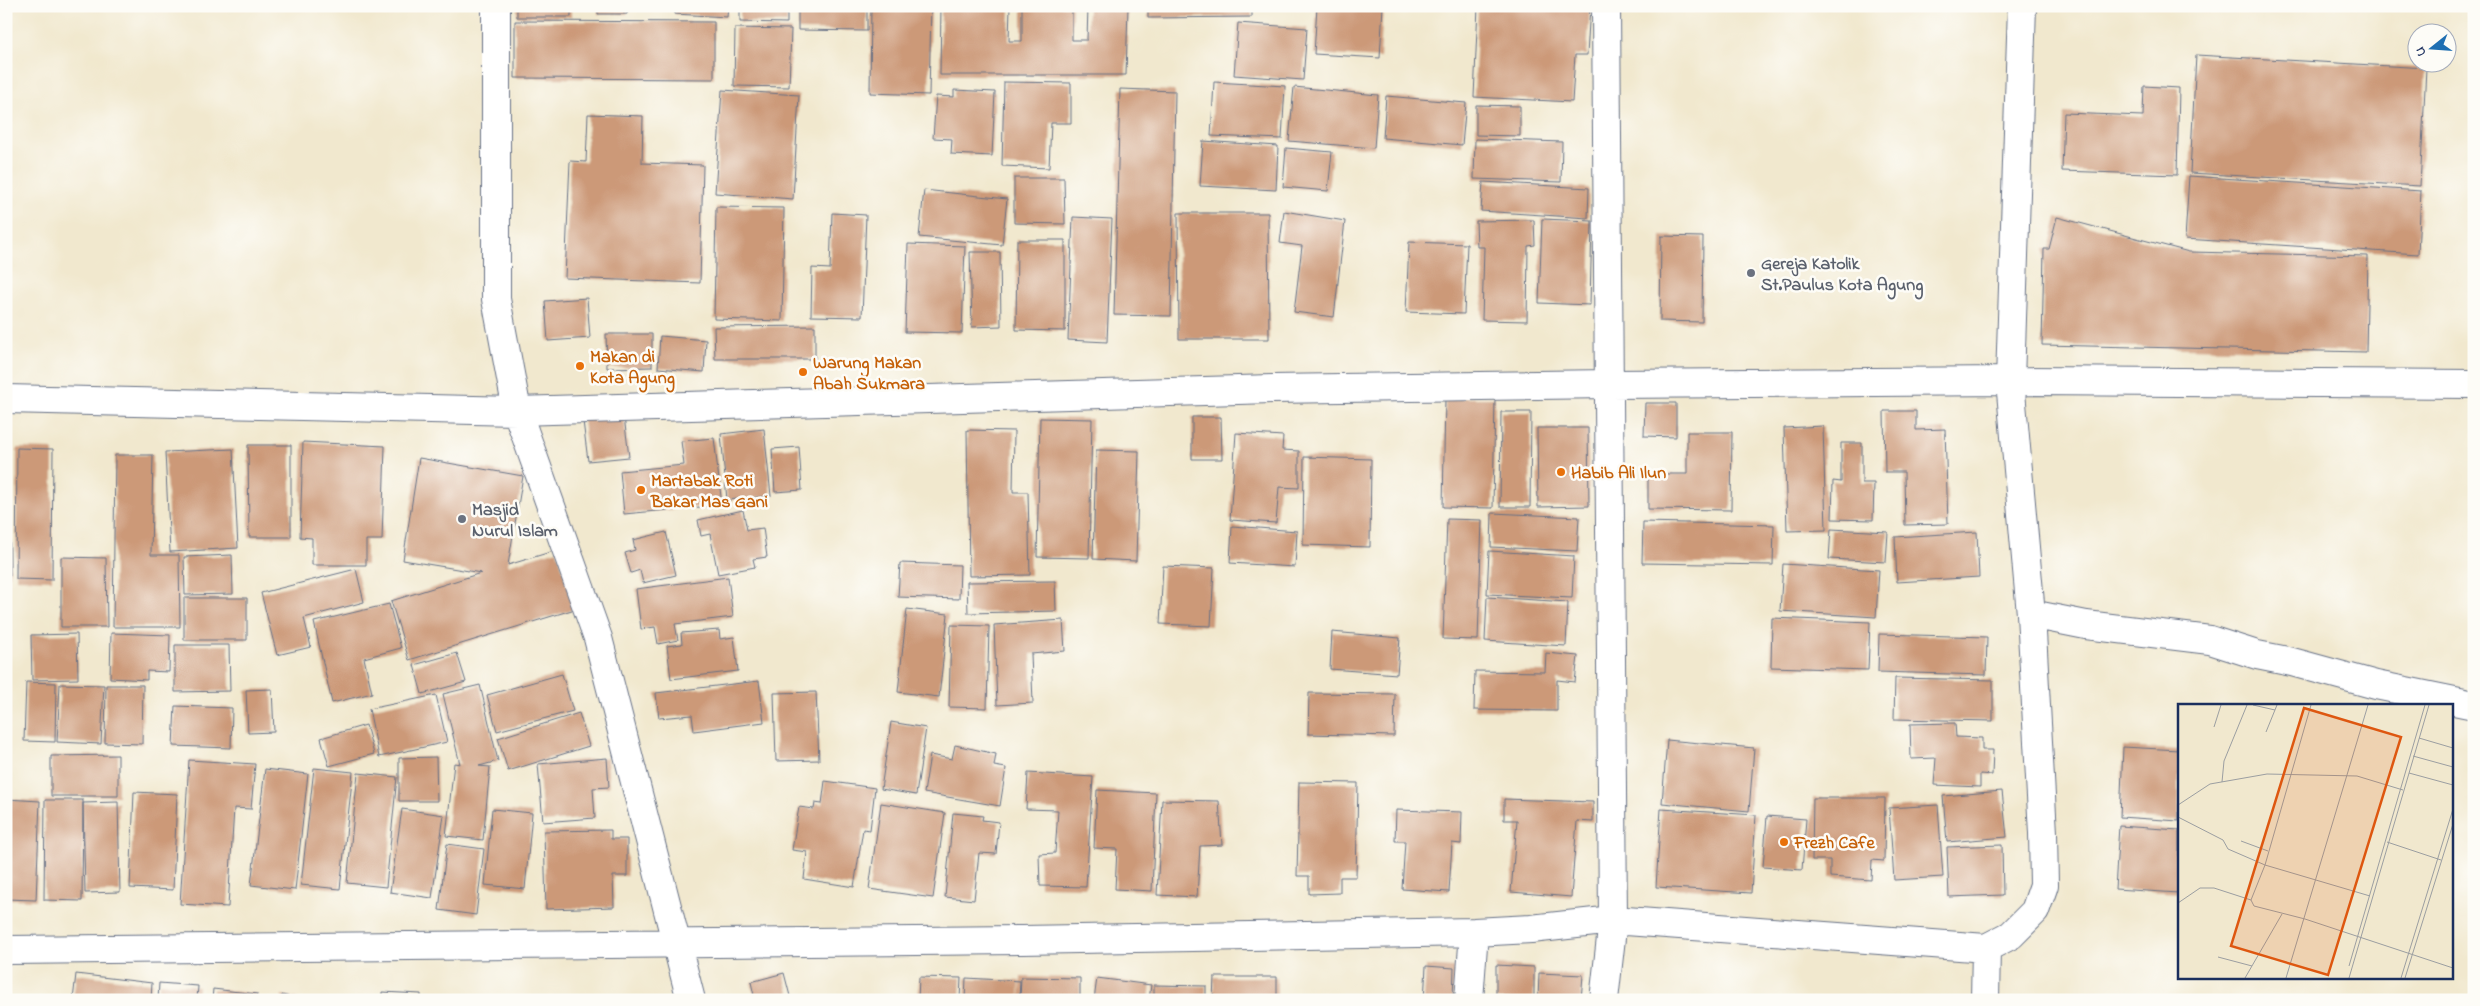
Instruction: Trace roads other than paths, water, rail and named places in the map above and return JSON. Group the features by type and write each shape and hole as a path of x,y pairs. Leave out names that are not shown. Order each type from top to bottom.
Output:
{"street":[{"path":"496,6 496,299 517,411 598,638 691,1000"},
{"path":"1604,1000 1613,920 1606,6"},
{"path":"6,950 676,944 1474,932 1531,930 1613,920 1986,948 2011,935 2035,912 2044,885 2044,833 2031,614 2010,381 2022,6"},
{"path":"6,399 517,411 1282,389 1610,384 2010,381 2474,384"},
{"path":"2031,614 2086,625 2210,640 2257,655 2292,662 2376,685 2474,705"},
{"path":"1469,1000 1474,932"},
{"path":"1985,1000 1986,948"}],"place":[{"name":"Gereja Katolik St.Paulus Kota Agung","path":"1751,273"},
{"name":"Makan di Kota Agung","path":"580,366"},
{"name":"Warung Makan Abah Sukmara","path":"803,372"},
{"name":"Habib Ali Ilun","path":"1561,472"},
{"name":"Martabak Roti Bakar Mas Gani","path":"641,490"},
{"name":"Masjid Nurul Islam","path":"462,519"},
{"name":"Frezh Cafe","path":"1784,842"}]}
